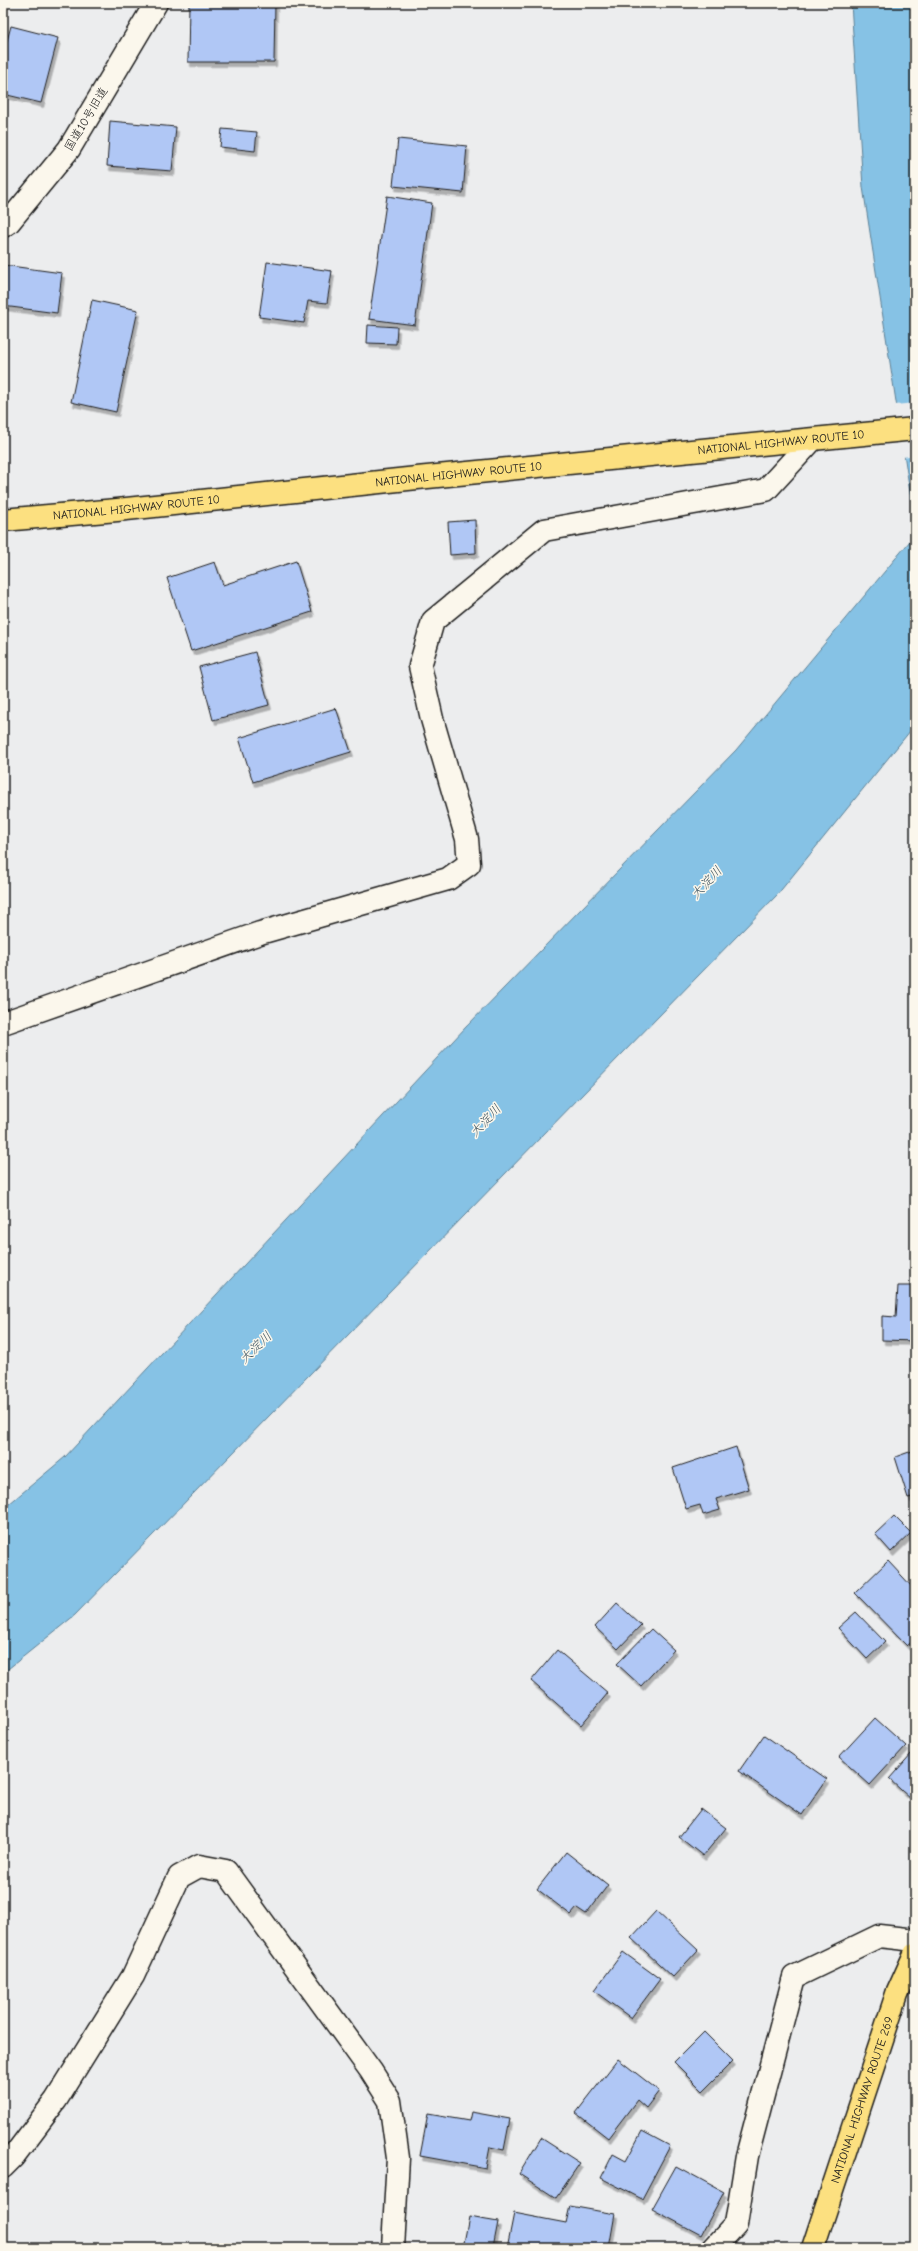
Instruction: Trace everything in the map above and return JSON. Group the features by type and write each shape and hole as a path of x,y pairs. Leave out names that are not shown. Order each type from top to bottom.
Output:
{"highway":[{"name":"NATIONAL HIGHWAY ROUTE 10","path":"3,520 117,510 417,478 915,429"},
{"name":"NATIONAL HIGHWAY ROUTE 269","path":"813,2248 897,1994 915,1954"}],"street":[{"name":"国道10号旧道","path":"3,226 9,222 70,149 156,3"},
{"path":"3,1023 260,933 448,879 469,864 467,838 432,719 420,666 433,621 544,530 766,490 812,440"},
{"path":"3,2167 13,2157 56,2100 133,1976 179,1877 198,1866 226,1871 371,2071 390,2101 398,2158 393,2248"},
{"path":"714,2248 736,2224 747,2156 794,1977 879,1936 915,1940"}],"water":[{"path":"851,3 915,3 915,525 863,187"},
{"name":"大淀川","path":"915,535 915,725 777,895 75,1615 3,1673 3,1509 65,1457 466,1027 736,750"}],"pier":[{"path":"915,403 915,455 903,457 895,405"}],"building":[{"path":"189,3 275,3 274,62 188,62"},
{"path":"11,26 58,38 41,103 3,94 3,55"},
{"path":"110,121 176,127 172,171 107,166"},
{"path":"222,129 257,132 255,151 220,147"},
{"path":"398,139 467,146 463,193 393,186"},
{"path":"387,196 432,203 415,325 369,319"},
{"path":"267,262 332,271 327,303 308,301 304,323 259,317"},
{"path":"3,265 62,273 57,313 3,306"},
{"path":"92,300 138,310 116,412 71,402"},
{"path":"368,325 397,327 396,344 367,343"},
{"path":"475,520 476,553 450,555 448,522"},
{"path":"296,561 312,612 191,651 167,578 215,562 223,585"},
{"path":"255,652 269,705 213,720 199,667"},
{"path":"336,708 351,752 253,782 239,738"},
{"path":"898,1286 915,1286 915,1341 882,1340 882,1316 896,1317"},
{"path":"736,1447 749,1489 716,1499 720,1510 703,1515 700,1505 686,1509 673,1468"},
{"path":"915,1450 915,1496 908,1498 895,1457"},
{"path":"894,1516 911,1533 891,1552 875,1534"},
{"path":"888,1561 915,1590 915,1639 907,1646 855,1593"},
{"path":"617,1603 641,1625 618,1649 595,1627"},
{"path":"856,1612 885,1642 867,1659 838,1628"},
{"path":"651,1629 674,1650 641,1686 617,1664"},
{"path":"557,1650 608,1693 581,1725 531,1681"},
{"path":"875,1718 906,1746 870,1785 839,1757"},
{"path":"764,1735 827,1779 802,1815 739,1771"},
{"path":"912,1753 915,1756 915,1797 912,1800 889,1779"},
{"path":"701,1809 726,1828 703,1856 679,1837"},
{"path":"566,1852 608,1885 586,1914 577,1908 571,1915 537,1889"},
{"path":"656,1911 698,1950 673,1977 631,1938"},
{"path":"623,1952 660,1979 631,2018 594,1991"},
{"path":"704,2032 733,2061 703,2091 674,2062"},
{"path":"618,2059 659,2091 646,2108 637,2100 608,2138 576,2113"},
{"path":"471,2112 510,2119 504,2150 490,2147 486,2168 420,2156 428,2114 469,2121"},
{"path":"642,2131 670,2146 642,2199 601,2178 613,2154 626,2161"},
{"path":"541,2138 580,2163 556,2198 519,2174"},
{"path":"676,2166 724,2192 701,2235 652,2209"},
{"path":"570,2206 615,2214 609,2248 507,2248 514,2213 566,2223"},
{"path":"469,2217 498,2222 493,2248 463,2248"}]}
